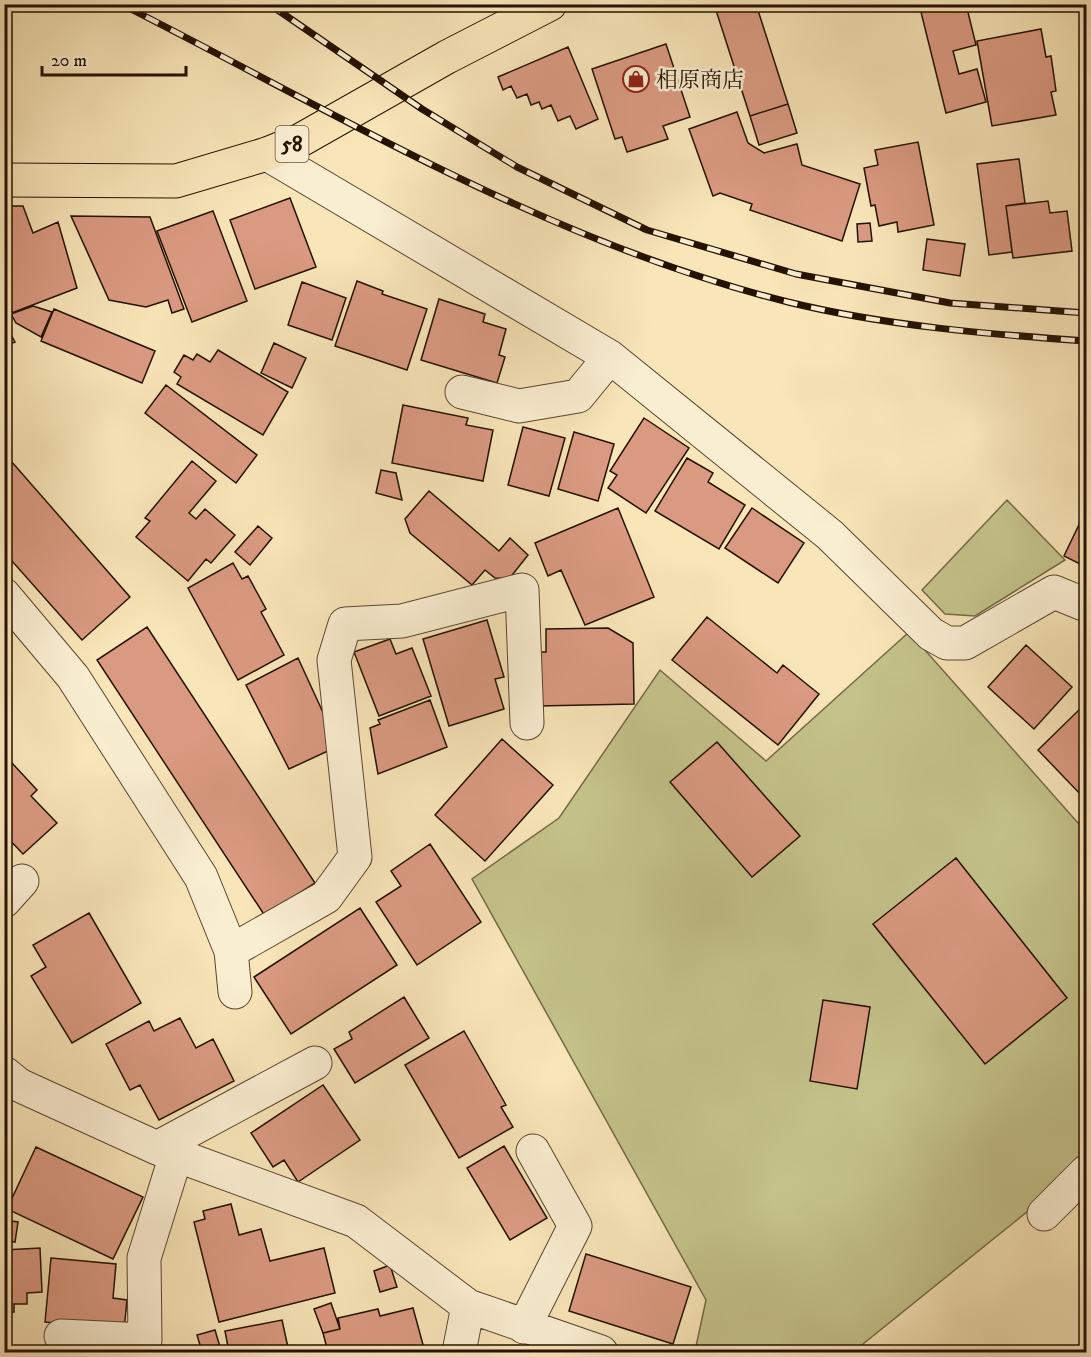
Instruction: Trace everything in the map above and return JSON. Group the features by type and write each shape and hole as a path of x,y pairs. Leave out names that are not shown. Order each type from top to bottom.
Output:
{"main road":[{"name":"58","path":"4,180 176,181 267,154 299,141 447,57 550,4"}],"street":[{"path":"267,154 610,357 830,535 931,634 947,642 965,643 1054,592 1086,605"},
{"path":"462,392 519,406 578,396 610,357"},
{"path":"231,951 326,897 355,857 334,660 345,624 402,621 522,590 527,723"},
{"path":"4,595 73,677 201,877 231,951 235,992"},
{"path":"61,1336 145,1340 144,1258 166,1151 315,1063"},
{"path":"4,1073 19,1085 166,1151 356,1221 468,1306 601,1353"},
{"path":"524,1327 575,1226 533,1151"},
{"path":"1044,1214 1086,1172"},
{"path":"459,1353 468,1306"}],"shaded area":[{"path":"1007,500 1065,560 975,616 945,614 922,590"},
{"path":"909,632 1086,832 1086,1153 1038,1203 853,1352 695,1351 706,1300 472,879 559,818 660,670 766,761"}],"building":[{"path":"714,4 756,4 788,104 750,116"},
{"path":"919,4 966,4 976,45 953,51 959,74 977,69 986,102 946,113"},
{"path":"1041,29 1046,57 1051,56 1056,91 1051,92 1056,115 992,126 977,41"},
{"path":"666,44 690,117 663,126 668,139 627,152 622,137 615,139 592,69"},
{"path":"568,47 598,119 576,129 570,116 558,121 551,105 542,109 539,102 531,105 527,94 517,98 511,86 503,90 498,77"},
{"path":"788,104 797,133 759,145 750,116"},
{"path":"737,112 748,143 764,153 797,144 802,165 860,184 842,241 750,210 752,204 720,193 713,196 689,129"},
{"path":"918,142 934,225 898,232 897,222 879,226 875,205 871,206 864,168 878,165 875,150"},
{"path":"1019,159 1025,203 1006,206 1012,252 989,255 977,164"},
{"path":"290,198 316,267 255,289 230,220"},
{"path":"1048,201 1050,213 1067,211 1072,251 1013,258 1006,206"},
{"path":"4,206 23,206 33,233 58,222 77,288 9,314 4,306"},
{"path":"213,211 247,301 192,322 157,231"},
{"path":"71,216 150,217 184,309 172,313 168,300 146,307 109,300"},
{"path":"870,223 872,241 858,242 857,224"},
{"path":"927,239 965,244 960,276 923,270"},
{"path":"357,281 383,291 382,294 427,309 407,370 335,346"},
{"path":"302,282 346,298 332,340 288,325"},
{"path":"439,299 485,314 483,322 506,329 499,355 505,357 497,383 421,360"},
{"path":"33,306 52,312 41,337 16,323 11,314"},
{"path":"54,309 155,351 142,383 41,341"},
{"path":"4,322 15,342 4,346"},
{"path":"274,343 306,358 292,388 261,373"},
{"path":"218,350 288,392 263,435 177,384 181,377 174,372 184,355 193,360 197,354 210,362"},
{"path":"166,385 257,455 236,483 145,413"},
{"path":"403,405 468,418 466,425 493,430 483,481 392,463"},
{"path":"644,418 689,448 646,513 608,488 617,475 610,471"},
{"path":"523,427 565,438 549,496 508,485"},
{"path":"574,432 614,444 598,501 558,489"},
{"path":"4,453 130,597 82,640 4,552"},
{"path":"687,458 713,473 708,482 745,505 719,549 655,511"},
{"path":"192,461 216,481 189,513 196,519 205,509 235,535 211,563 206,559 188,581 136,537 150,521 145,518"},
{"path":"381,470 396,473 402,500 376,493"},
{"path":"429,491 499,551 510,538 528,555 509,579 495,578 485,570 472,585 410,533 405,519"},
{"path":"618,508 654,597 585,625 561,570 548,576 535,543"},
{"path":"752,508 804,543 778,583 725,548"},
{"path":"1086,510 1086,567 1064,556"},
{"path":"258,526 272,538 250,565 235,552"},
{"path":"233,563 242,579 248,576 266,609 261,612 284,655 238,680 188,588"},
{"path":"707,617 777,673 783,665 819,694 778,745 672,660"},
{"path":"487,620 504,677 495,679 504,709 449,726 423,639"},
{"path":"147,627 315,883 265,916 97,660"},
{"path":"608,628 633,643 634,704 538,706 537,652 546,652 546,629"},
{"path":"390,639 396,654 412,648 431,696 379,716 354,652"},
{"path":"1026,645 1072,687 1034,729 988,687"},
{"path":"298,658 331,730 330,750 289,769 246,685"},
{"path":"430,700 447,747 378,774 370,728 380,724 378,720"},
{"path":"1082,707 1086,711 1086,794 1083,797 1038,750"},
{"path":"502,739 553,785 485,861 435,815"},
{"path":"717,742 800,836 752,877 670,782"},
{"path":"12,763 37,790 31,796 57,823 23,854 4,834 4,769"},
{"path":"430,844 481,922 417,965 376,902 401,886 391,871"},
{"path":"956,858 1067,998 985,1064 873,924"},
{"path":"360,908 397,965 291,1034 254,977"},
{"path":"89,913 141,1003 72,1043 31,976 46,967 33,945"},
{"path":"404,997 429,1038 355,1083 334,1049 352,1039 349,1032"},
{"path":"823,1000 870,1007 857,1089 810,1081"},
{"path":"180,1018 196,1048 213,1039 234,1081 159,1120 140,1085 130,1090 106,1044 149,1021 154,1031"},
{"path":"464,1031 506,1105 501,1107 513,1127 459,1158 405,1065"},
{"path":"323,1085 360,1140 298,1182 284,1160 273,1167 251,1133"},
{"path":"504,1146 547,1218 510,1240 467,1168"},
{"path":"36,1147 143,1197 113,1259 7,1209"},
{"path":"231,1204 239,1235 261,1229 270,1261 324,1248 335,1293 219,1322 194,1222 205,1219 203,1211"},
{"path":"4,1220 18,1222 15,1242 4,1240"},
{"path":"40,1248 42,1292 27,1293 27,1304 14,1304 14,1312 4,1313 4,1250"},
{"path":"586,1254 691,1287 673,1344 569,1311"},
{"path":"51,1258 116,1264 113,1298 127,1300 124,1330 45,1322"},
{"path":"390,1265 397,1287 380,1292 374,1271"},
{"path":"331,1303 340,1329 323,1333 314,1309"},
{"path":"413,1308 425,1352 328,1352 323,1333 340,1329 338,1318 378,1309 380,1316"},
{"path":"282,1320 289,1352 229,1352 225,1331"},
{"path":"215,1330 220,1347 202,1352 197,1335"},
{"path":"4,1347 28,1347 28,1352 4,1352"}],"railway":[{"path":"121,4 447,172 530,211 614,246 700,277 788,302 862,317 974,332 1086,341"},
{"path":"269,4 422,109 517,167 647,230 796,274 950,303 1086,313"}],"place":[{"name":"相原商店","path":"636,79"}]}
